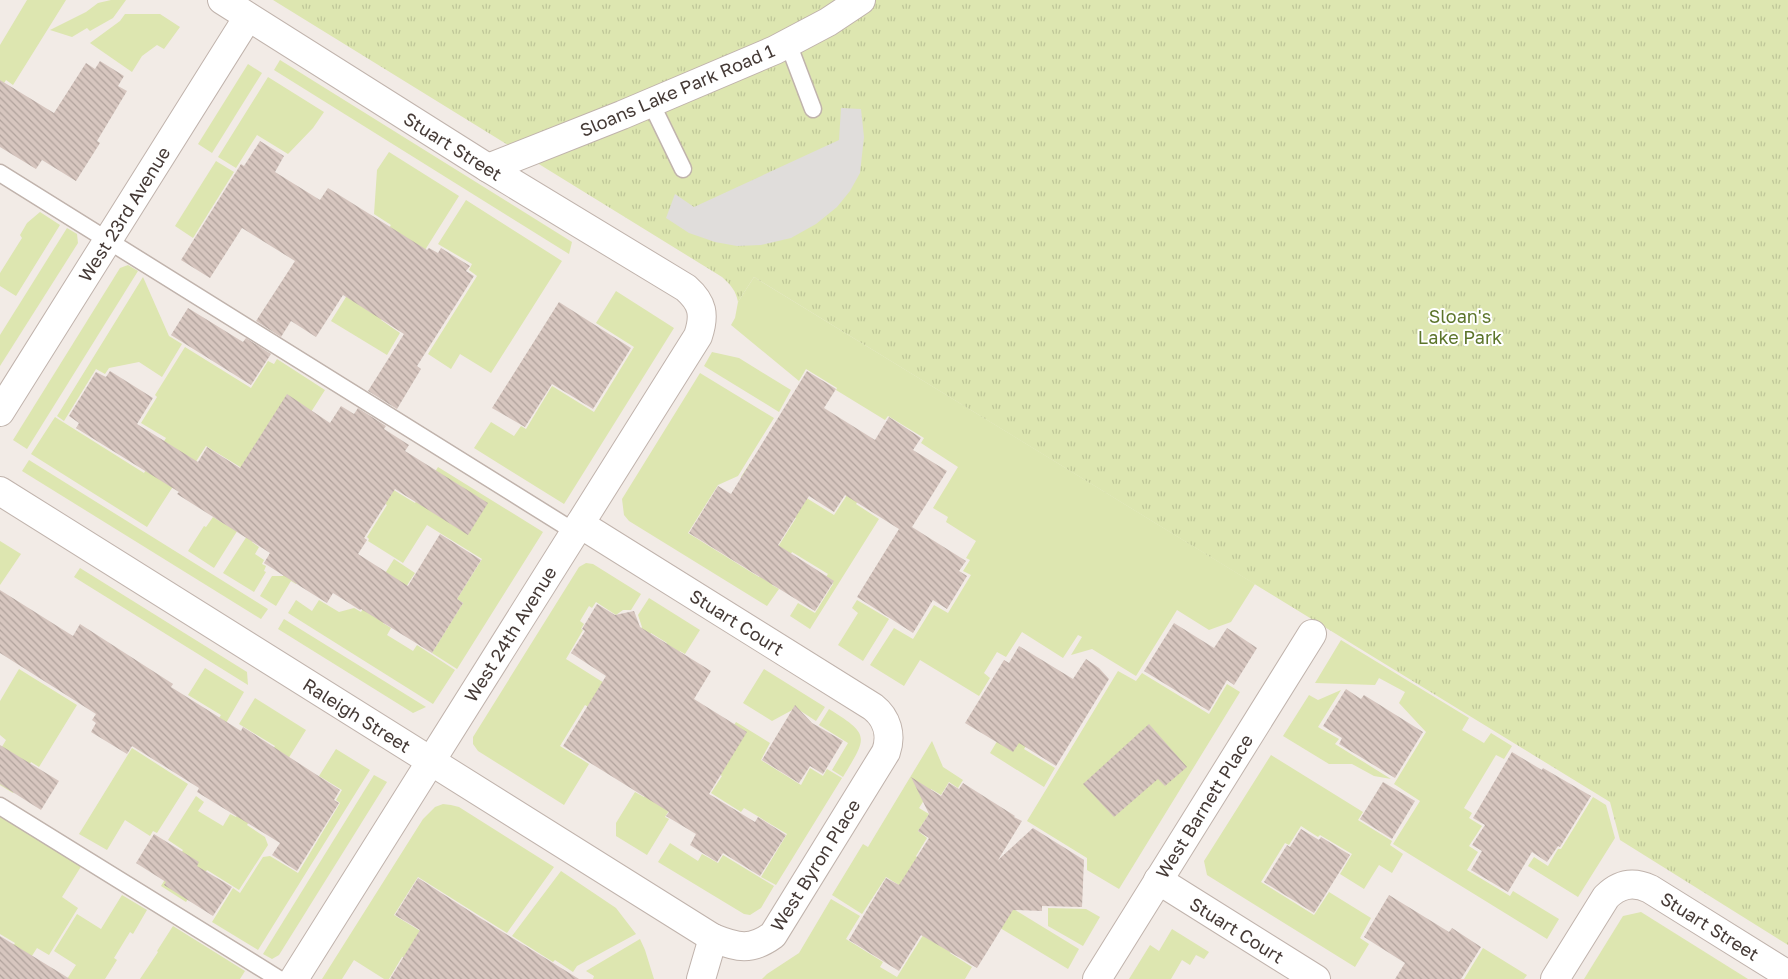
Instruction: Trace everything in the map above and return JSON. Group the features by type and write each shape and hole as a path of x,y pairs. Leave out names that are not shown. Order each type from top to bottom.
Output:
{"street":[{"name":"Stuart Street","path":"222,0 488,168 686,288"},
{"name":"Sloans Lake Park Road 1","path":"488,168 651,103 788,43 828,22 861,0"},
{"name":"West 23rd Avenue","path":"0,412 248,17"},
{"name":"West 24th Avenue","path":"294,979 698,336 702,326 703,315 700,304 686,288"},
{"name":"Raleigh Street","path":"0,491 713,938"},
{"name":"Stuart Court","path":"577,528 873,706 882,716 887,727"},
{"name":"West Barnett Place","path":"1097,979 1312,634"},
{"name":"West Byron Place","path":"713,938 731,945 749,946 758,944 774,935 886,752 889,740 887,727"},
{"name":"Stuart Court","path":"1158,880 1316,979"},
{"name":"Stuart Street","path":"1555,979 1606,897 1619,887 1629,884 1640,885 1650,889 1788,975"},
{"path":"701,979 713,938"}],"lane":[{"path":"788,43 813,109"},
{"path":"651,103 683,169"},
{"path":"0,173 577,528"},
{"path":"0,806 279,979"}],"green space":[{"path":"27,0 66,0 13,85 6,80 0,89 0,45"},
{"path":"111,0 126,0 113,18 90,31 87,28 72,37 50,30 86,12 98,3"},
{"name":"Sloan's Lake Park","path":"273,0 1788,0 1788,945 1620,840 1610,802 754,277 738,302 733,288 722,277"},
{"path":"125,14 160,14 180,27 164,49 157,45 142,56 132,72 90,43 120,21"},
{"path":"280,60 572,242 569,254 274,70"},
{"path":"248,64 262,73 212,153 198,144"},
{"path":"268,77 324,112 313,128 288,154 257,135 236,168 218,157"},
{"path":"389,152 459,196 381,320 400,333 387,355 331,321 391,225 374,214 377,170"},
{"path":"216,161 234,172 193,238 175,226"},
{"path":"466,200 562,261 491,373 460,354 451,369 428,354 477,276 469,270 472,264 438,244"},
{"path":"40,212 60,225 16,296 0,286 0,273 22,238 20,235 27,223"},
{"path":"67,228 77,234 78,243 0,366 0,335"},
{"path":"128,265 138,271 27,449 13,440 120,268"},
{"path":"143,277 169,336 182,344 162,377 139,362 109,368 105,374 96,369 64,421 57,416"},
{"path":"754,277 1255,584 1231,622 1209,630 1177,610 1136,676 1092,649 1071,655 1082,637 1078,635 1063,658 1022,632 1006,657 997,652 984,673 990,678 979,696 920,660 904,686 870,665 894,628 913,639 934,605 948,613 971,575 963,571 970,560 966,558 976,541 946,522 948,517 933,508 958,467 921,443 924,438 888,416 885,420 806,369 799,381 731,325 735,318 738,302"},
{"path":"616,291 674,328 564,504 474,448 491,422 514,436 521,426 526,429 552,386 594,412 634,347 596,323"},
{"path":"185,347 251,388 268,361 274,364 277,359 325,390 266,483 206,446 186,477 181,474 147,527 31,454 55,417 144,473 166,438 141,423 157,397 155,395"},
{"path":"712,352 739,358 791,390 779,412 704,366"},
{"path":"700,373 774,418 738,476 718,485 688,533 759,577 796,518 757,494 749,482 741,477 750,463 834,515 860,475 870,482 856,504 879,519 810,629 790,616 798,603 815,613 833,584 825,578 828,574 792,552 772,585 779,589 767,606 629,521 624,515 622,499"},
{"path":"361,453 385,470 379,481 415,503 438,467 543,532 457,669 432,653 463,603 457,599 482,559 427,525 403,563 368,541 367,537 387,505 355,487 357,489 296,584 291,581 276,606 260,596 272,576 283,576 288,568 291,569 331,508 328,505"},
{"path":"29,460 268,609 261,619 22,471"},
{"path":"266,485 214,568 188,551 204,526 206,527 213,517 228,526"},
{"path":"247,536 259,547 255,554 264,560 262,564 266,566 264,571 266,572 254,592 223,573"},
{"path":"0,541 21,554 0,585"},
{"path":"394,559 415,573 383,623 391,628 387,635 413,651 417,645 455,670 433,704 288,613 296,600 312,611 319,600 339,612 354,608 361,612"},
{"path":"586,563 593,564 641,594 631,610 623,610 616,615 596,602 592,608 589,606 580,621 584,624 581,629 583,630 566,659 636,703 621,727 585,705 560,746 589,764 564,805 478,751 473,744 473,737 579,567"},
{"path":"80,568 247,672 248,685 74,577"},
{"path":"649,598 700,630 685,654 680,651 678,655 665,647 667,643 651,633 649,636 640,631 642,627 638,615"},
{"path":"857,600 889,619 863,661 838,645 858,613 852,608"},
{"path":"284,619 426,707 413,713 278,629"},
{"path":"1341,640 1469,718 1462,730 1484,743 1491,733 1512,746 1504,759 1496,755 1464,808 1472,813 1469,818 1482,826 1469,846 1478,852 1467,870 1510,896 1513,891 1559,919 1547,939 1393,844 1420,801 1394,784 1426,732 1399,703 1405,692 1379,678 1375,685 1315,683"},
{"path":"205,668 244,692 222,730 214,726 221,715 188,695"},
{"path":"19,669 77,705 39,767 31,762 13,793 0,785 0,750 6,740 0,735 0,701"},
{"path":"764,669 825,707 816,721 796,708 772,721 743,703"},
{"path":"1118,671 1136,681 1142,673 1209,714 1227,684 1240,692 1119,889 1087,870 1087,858 1027,821"},
{"path":"1341,690 1318,727 1339,739 1335,744 1391,779 1374,776 1352,764 1329,764 1283,736 1309,695 1318,700"},
{"path":"255,698 306,730 247,825 265,837 268,845 239,890 207,870 186,902 161,886 183,850 168,840 196,796 204,802 198,811 223,826 230,814 236,817 271,760 268,757 275,746 239,724"},
{"path":"829,709 852,725 858,731 861,738 857,753 843,777 832,770 848,743 819,725"},
{"path":"1013,715 1028,743 1024,749 1055,768 1044,787 990,753"},
{"path":"736,722 770,743 761,760 801,785 810,768 823,776 827,769 842,778 776,885 761,877 787,834 744,808 741,812 711,793 722,776 697,761 715,755"},
{"path":"932,741 943,767 963,780 958,788 949,782 941,795 931,789 919,808 929,814 918,831 927,838 916,856 975,914 950,953 972,967 965,979 762,979 799,953 831,899 860,916 846,939 883,962 880,967 897,977 940,908 938,909 886,877 862,914 832,895 863,844 868,847"},
{"path":"132,748 188,784 157,833 153,831 150,836 125,820 107,850 79,834"},
{"path":"336,749 370,770 258,950 212,922 233,888 240,893 263,857 270,856 298,873 340,803 336,800 342,790 319,776"},
{"path":"1271,755 1363,812 1358,820 1392,841 1390,845 1403,854 1392,873 1379,865 1364,889 1340,874 1352,854 1301,826 1289,845 1285,843 1261,882 1314,915 1329,892 1371,918 1360,938 1369,944 1355,967 1207,875 1204,861"},
{"path":"668,758 678,796 665,817 669,819 647,855 616,836 616,823 635,792 644,797"},
{"path":"374,775 387,782 279,955 272,959 263,954"},
{"path":"1593,797 1606,805 1615,838 1578,897 1528,866 1534,857 1548,866 1558,849 1561,849"},
{"path":"443,804 459,807 554,867 507,933 418,877 394,915 422,932 405,958 402,957 389,979 384,979 354,960 342,979 322,979 423,819 435,807"},
{"path":"0,814 82,865 62,897 78,908 49,955 37,948 17,979 0,968 15,943 0,934"},
{"path":"670,843 698,861 702,854 718,863 723,855 774,886 761,908 750,915 744,914 658,862"},
{"path":"561,871 616,908 636,934 577,966 573,972 555,960 553,962 512,936"},
{"path":"979,888 1079,949 1068,969 967,908"},
{"path":"122,895 147,910 133,934 130,932 114,958 117,960 105,979 67,979 76,965 54,951 77,914 101,929"},
{"path":"1048,908 1086,909 1100,917 1083,946 1048,926"},
{"path":"1641,912 1748,979 1584,979 1623,916"},
{"path":"173,926 245,971 240,979 140,979"},
{"path":"1172,929 1209,952 1204,959 1196,955 1190,965 1182,960 1171,979 1129,979 1150,945 1159,951"},
{"path":"640,939 654,979 593,979 594,976 586,971"},
{"path":"1483,948 1527,975 1524,979 1464,979"}],"shaded area":[{"path":"841,108 861,109 864,137 860,173 850,191 837,207 816,224 791,238 761,245 737,246 715,242 689,233 666,218 675,194 694,207 839,140"}],"building":[{"path":"100,61 124,76 118,86 127,91 97,141 100,143 76,181 42,160 36,169 0,147 0,80 54,113 86,63 95,69"},
{"path":"260,141 284,156 275,172 320,200 328,188 427,250 429,248 438,253 441,248 470,266 466,271 474,276 417,366 421,369 397,409 368,391 404,334 343,295 316,337 291,321 281,337 256,321 295,261 242,228 210,278 181,260 241,164 244,166"},
{"path":"559,302 631,348 593,409 552,384 525,427 492,408"},
{"path":"188,308 243,342 246,338 271,354 251,385 171,335"},
{"path":"110,371 153,398 137,424 198,462 207,447 240,468 287,394 330,423 341,406 354,414 358,408 386,426 384,429 409,445 405,451 488,503 468,535 395,489 364,538 367,540 358,554 408,586 440,534 481,560 457,599 463,603 432,653 333,593 327,603 303,588 264,563 270,553 177,494 179,492 76,428 79,423 69,416 96,372 106,377"},
{"path":"807,371 836,389 824,408 875,440 889,417 921,438 913,450 947,471 912,527 966,561 959,571 967,576 947,609 933,600 913,633 857,597 899,529 845,495 834,512 809,496 778,545 834,581 815,611 689,533 718,486 731,494"},
{"path":"0,590 73,636 80,624 173,684 171,687 241,731 243,727 340,790 334,800 339,803 297,871 272,855 280,843 197,792 199,788 132,746 127,754 91,732 96,723 92,720 96,714 0,653"},
{"path":"597,604 615,615 634,611 640,627 711,671 694,699 747,732 709,794 755,822 758,817 786,835 760,876 723,853 717,862 690,845 696,834 666,816 669,812 563,746 606,676 571,653 585,631 582,629"},
{"path":"1174,623 1214,648 1227,628 1257,648 1234,685 1227,680 1209,711 1144,671"},
{"path":"1019,646 1073,679 1086,659 1099,668 1109,679 1056,766 1019,743 1013,752 965,723 1004,660 1009,663"},
{"path":"1346,689 1361,699 1364,695 1423,732 1395,778 1339,744 1342,738 1323,726"},
{"path":"795,705 812,723 843,741 823,774 810,766 799,783 762,760"},
{"path":"1149,724 1187,767 1165,786 1158,779 1114,817 1083,784"},
{"path":"0,745 59,781 41,810 0,784"},
{"path":"1512,752 1591,796 1560,847 1558,846 1547,862 1532,852 1508,892 1471,870 1482,851 1472,845 1485,825 1473,818"},
{"path":"911,777 941,796 949,783 959,789 963,783 1022,821 998,860 1033,828 1084,860 1082,907 1042,906 1042,911 1013,910 977,968 921,935 899,971 849,940 886,878 899,885 929,838 918,831 929,814"},
{"path":"1383,782 1415,801 1392,839 1360,819"},
{"path":"1301,829 1319,840 1321,837 1350,855 1314,913 1264,882 1287,845 1290,847"},
{"path":"154,834 199,862 197,866 232,887 213,916 164,885 166,882 136,863"},
{"path":"418,878 579,979 390,979 420,930 395,915"},
{"path":"1389,895 1449,932 1452,928 1481,947 1461,979 1395,979 1405,963 1364,937"},
{"path":"0,936 70,979 0,979"}]}
